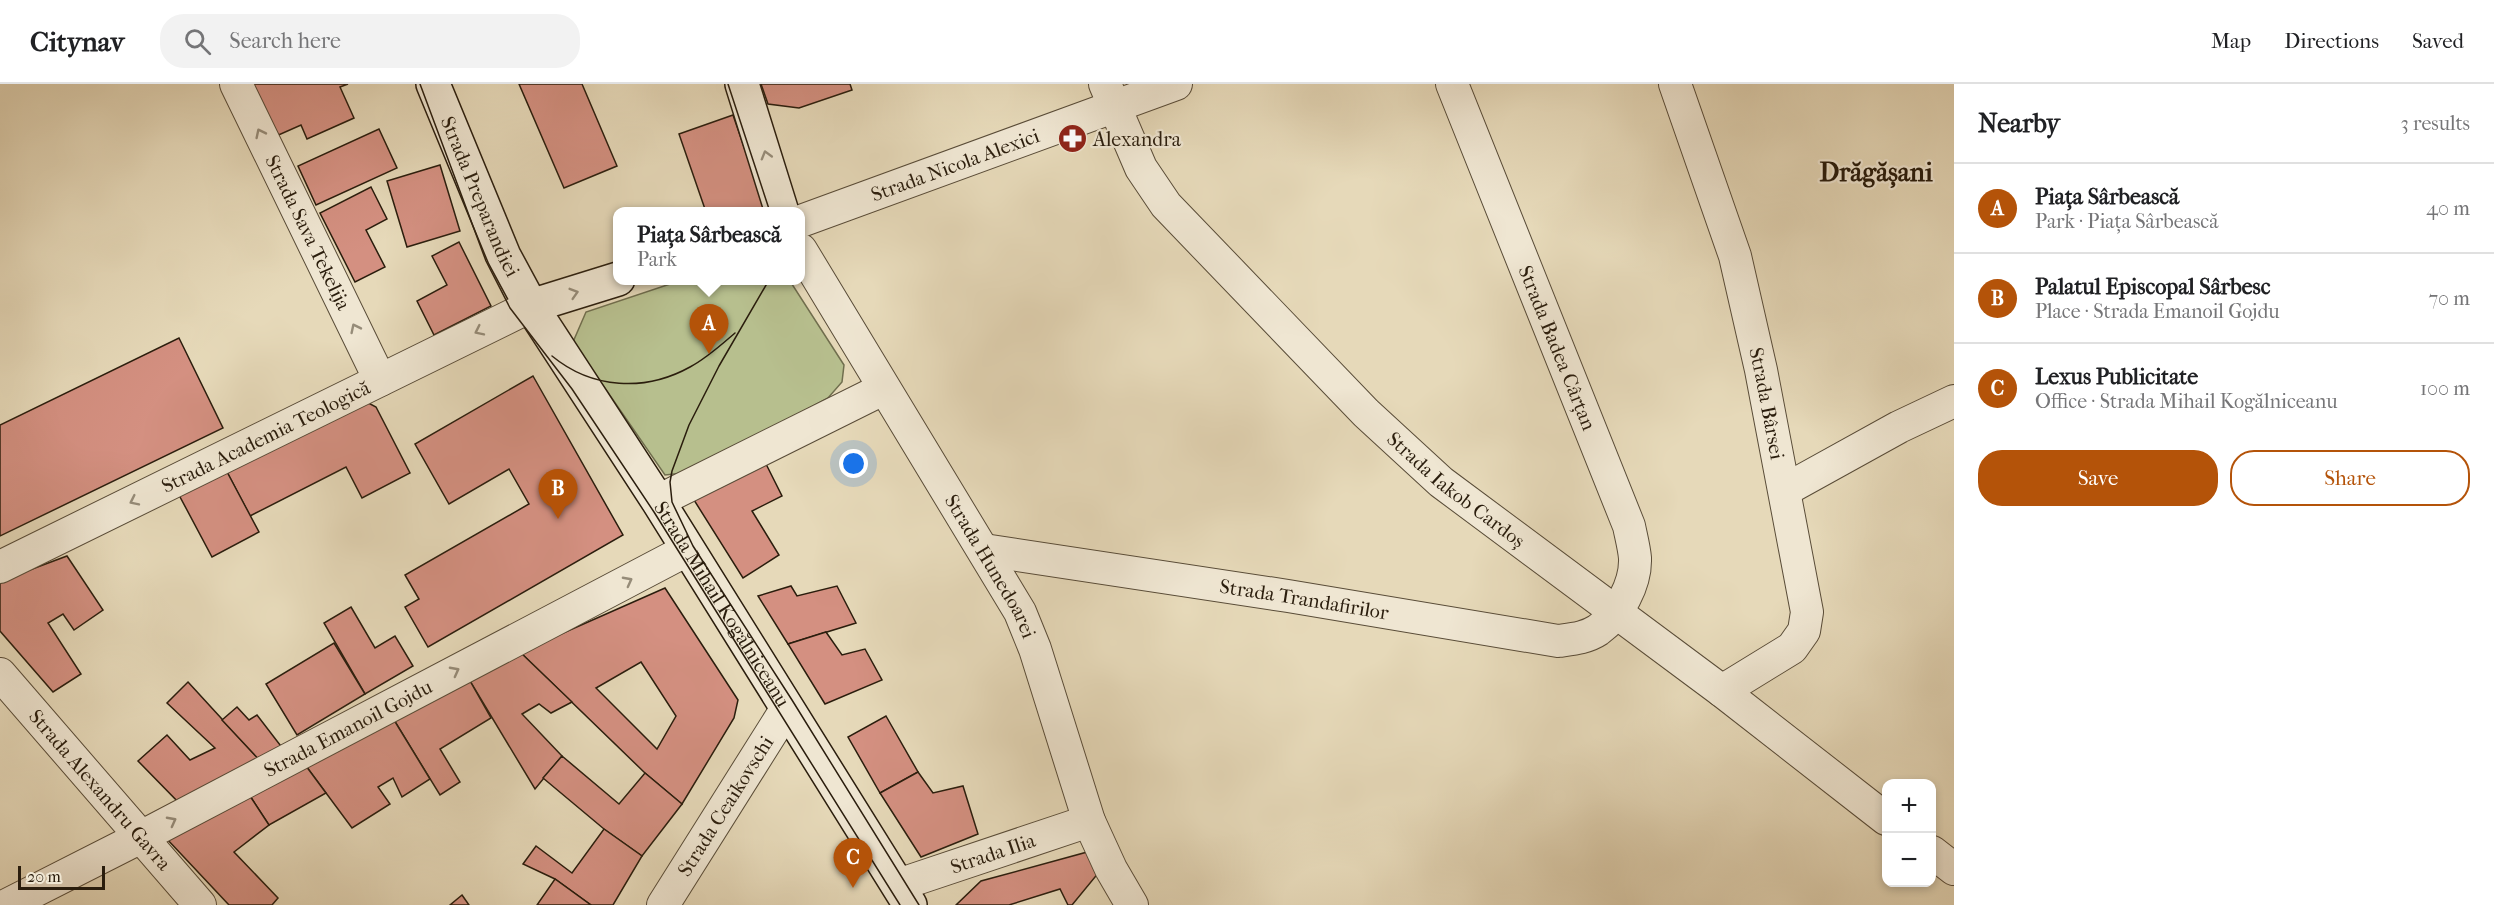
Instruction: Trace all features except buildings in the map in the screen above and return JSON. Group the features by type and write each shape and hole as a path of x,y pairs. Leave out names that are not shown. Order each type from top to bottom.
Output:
{"main road":[{"name":"Strada Preparandiei","path":"433,84 504,256 531,306"},
{"path":"742,84 780,207"},
{"path":"531,306 613,281"},
{"name":"Strada Mihail Kogălniceanu","path":"531,306 658,501 904,895"}],"street":[{"name":"Strada Sava Tekelija","path":"236,84 380,380"},
{"name":"Strada Nicola Alexici","path":"805,219 1110,95 1176,84"},
{"name":"Strada Badea Cârțan","path":"1452,84 1629,526 1635,560 1628,592 1616,613"},
{"name":"Strada Bârsei","path":"1675,84 1735,256 1785,490 1807,612 1804,631 1792,648 1722,691"},
{"name":"Strada Iakob Cardoș","path":"1110,95 1142,168 1166,205 1366,413 1441,482 1722,691 1882,815"},
{"name":"Strada Hunedoarei","path":"805,257 1020,612 1035,649 1089,821 1111,869 1132,905"},
{"name":"Strada Academia Teologică","path":"0,567 531,306"},
{"path":"658,501 883,389"},
{"path":"1785,490 1899,427 1954,401"},
{"name":"Strada Emanoil Gojdu","path":"7,905 687,550"},
{"name":"Strada Trandafirilor","path":"984,550 1288,596 1558,641 1580,638 1597,630 1616,613"},
{"name":"Strada Alexandru Gavra","path":"0,674 200,905"},
{"name":"Strada Ceaikovschi","path":"663,905 786,708"},
{"name":"Strada Ilia","path":"904,895 1089,821"},
{"path":"1936,855 1954,869"}],"green space":[{"path":"667,285 793,285 844,365 842,382 828,398 692,472 665,475 573,342 586,312"}],"tram line":[{"path":"420,84 486,261 510,308 572,389 654,512 900,905"},
{"path":"728,84 768,207"},
{"path":"766,285 719,366 689,425 672,471 670,482 672,502 693,546 919,905"},
{"path":"552,356 568,367 601,381 637,383 673,375 690,367 735,333"}],"place":[{"name":"Alexandra","path":"1072,139"},
{"name":"Piața Sârbească","path":"709,354"},
{"name":"Palatul Episcopal Sârbesc","path":"558,519"},
{"name":"Lexus Publicitate","path":"853,888"}],"district":[{"name":"Drăgășani","path":"1876,172"}]}
